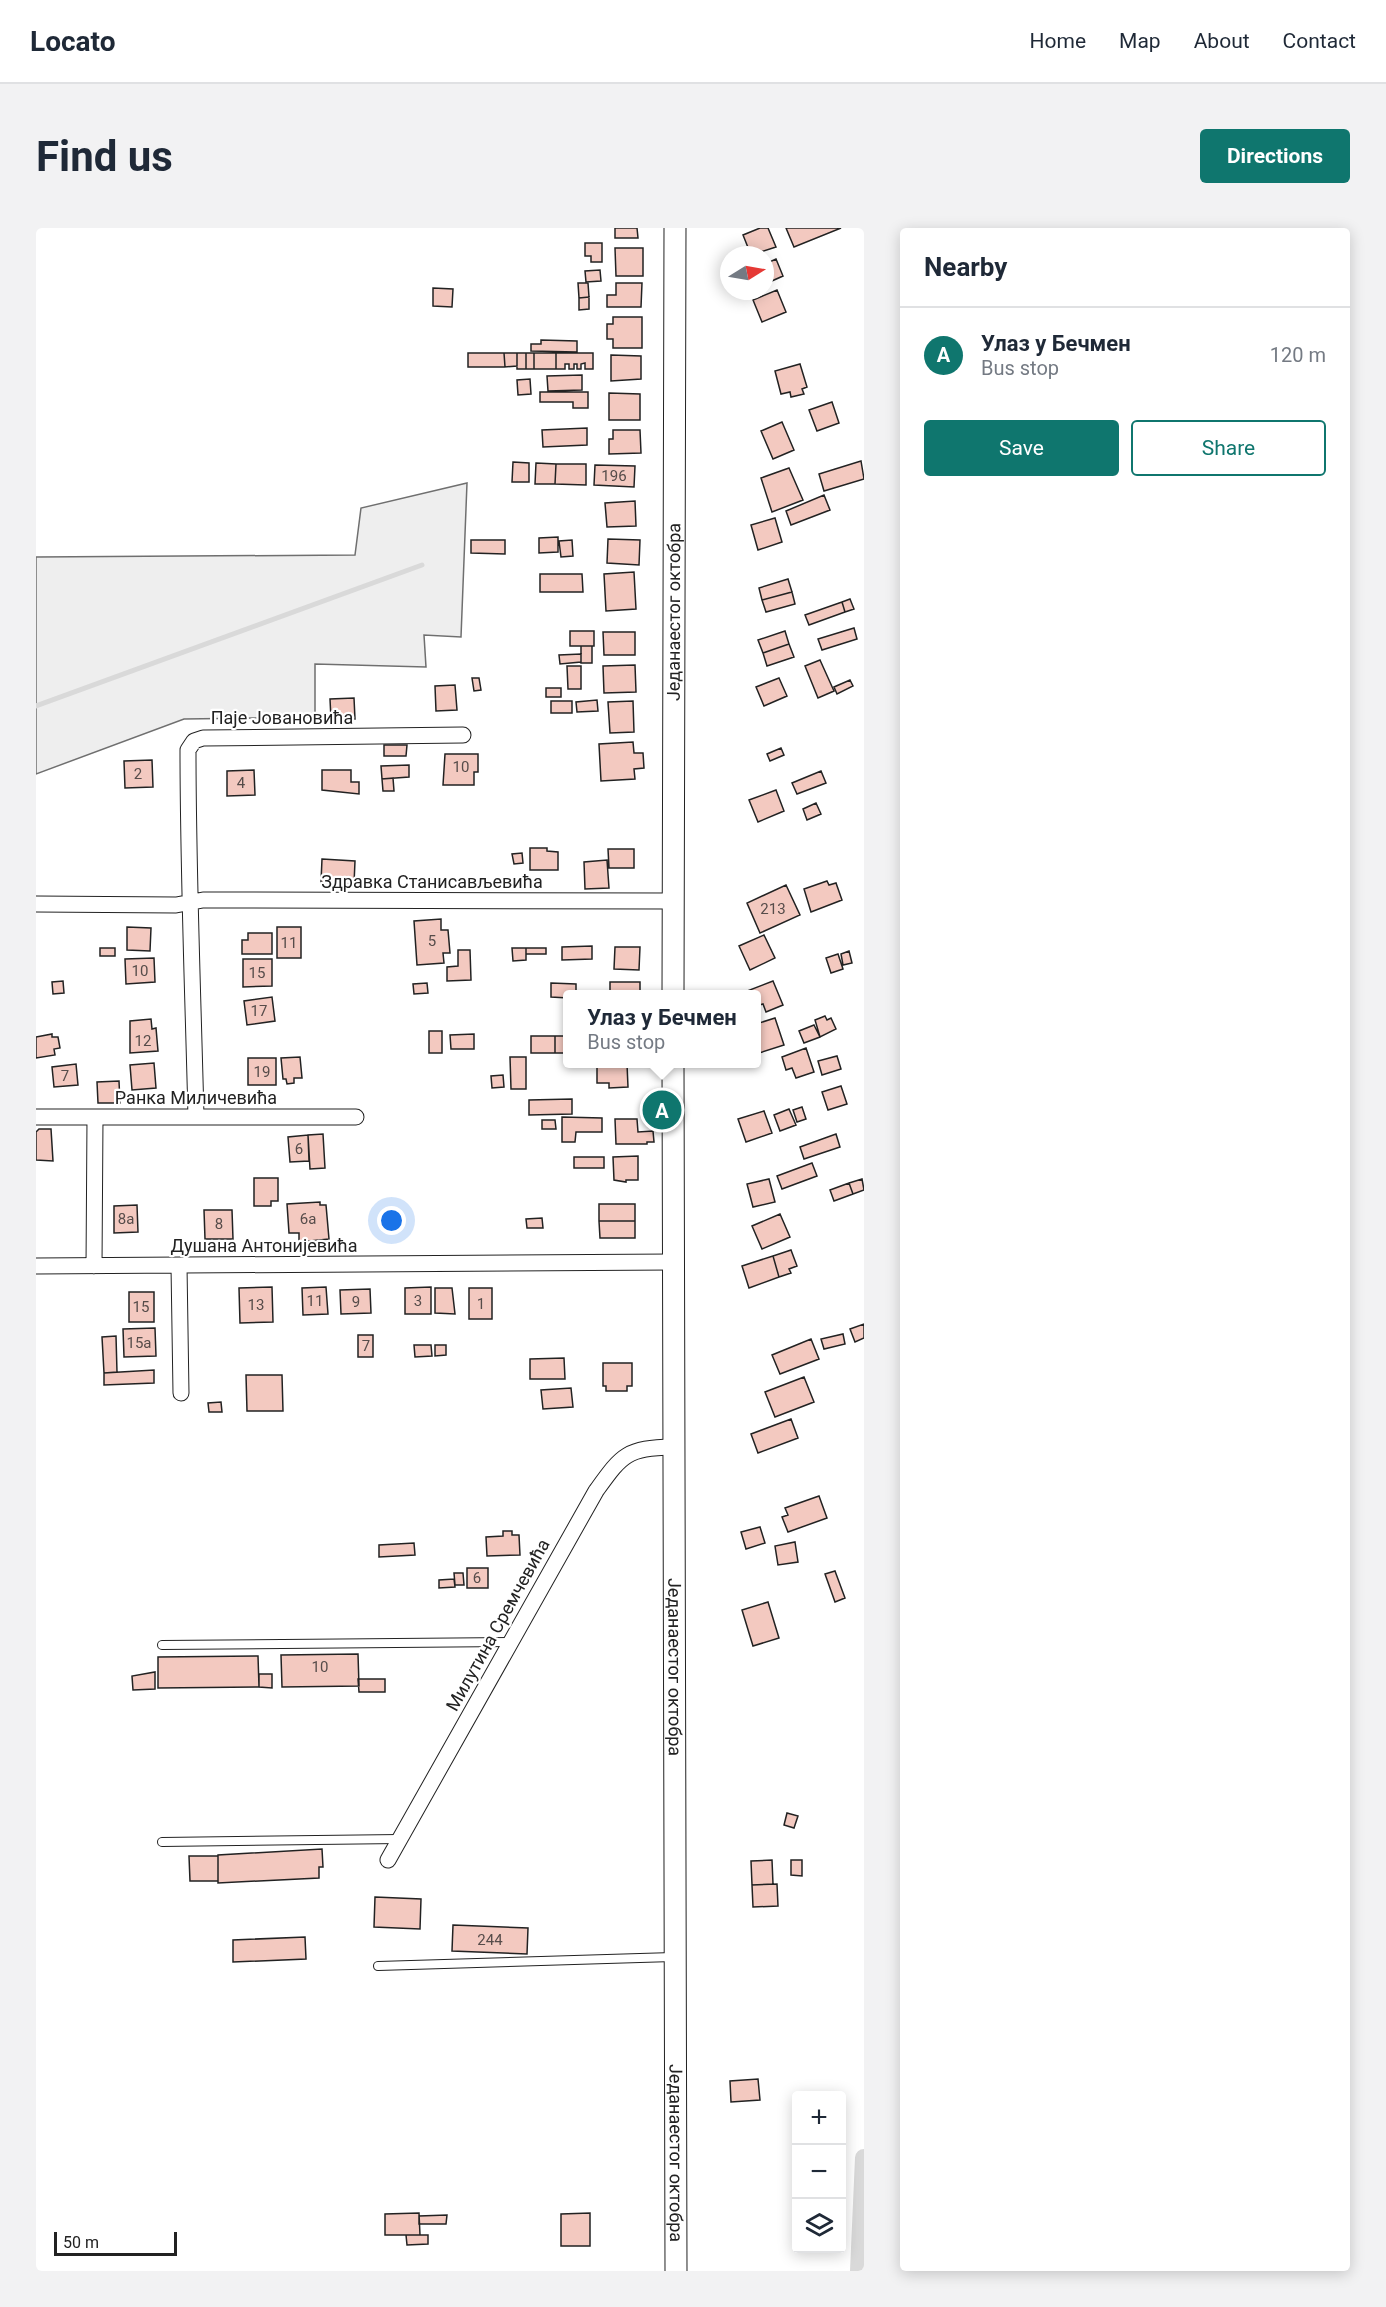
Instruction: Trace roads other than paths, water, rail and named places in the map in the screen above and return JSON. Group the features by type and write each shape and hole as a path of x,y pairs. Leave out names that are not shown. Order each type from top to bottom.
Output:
{"main road":[{"name":"Једанаестог октобра","path":"673,990 675,228"},
{"name":"Једанаестог октобра","path":"673,1068 676,2271"}],"street":[{"name":"Паје Јовановића","path":"191,902 188,869 188,750 194,741 203,738 463,735"},
{"name":"Здравка Станисављевића","path":"36,904 176,905 203,900 673,901"},
{"path":"191,902 196,1117"},
{"name":"Ранка Миличевића","path":"36,1117 356,1117"},
{"path":"94,1266 95,1118"},
{"name":"Душана Антонијевића","path":"36,1266 673,1262"},
{"path":"179,1266 181,1393"},
{"name":"Милутина Сремчевића","path":"388,1860 512,1642 569,1536 619,1460 646,1448 673,1447"}],"lane":[{"path":"162,1645 512,1642"},
{"path":"162,1842 401,1839"},
{"path":"378,1966 675,1958"}],"waterway":[{"path":"36,706 422,565"},
{"path":"859,2271 864,2158"}],"place":[{"name":"Улаз у Бечмен","path":"662,1110"}]}
